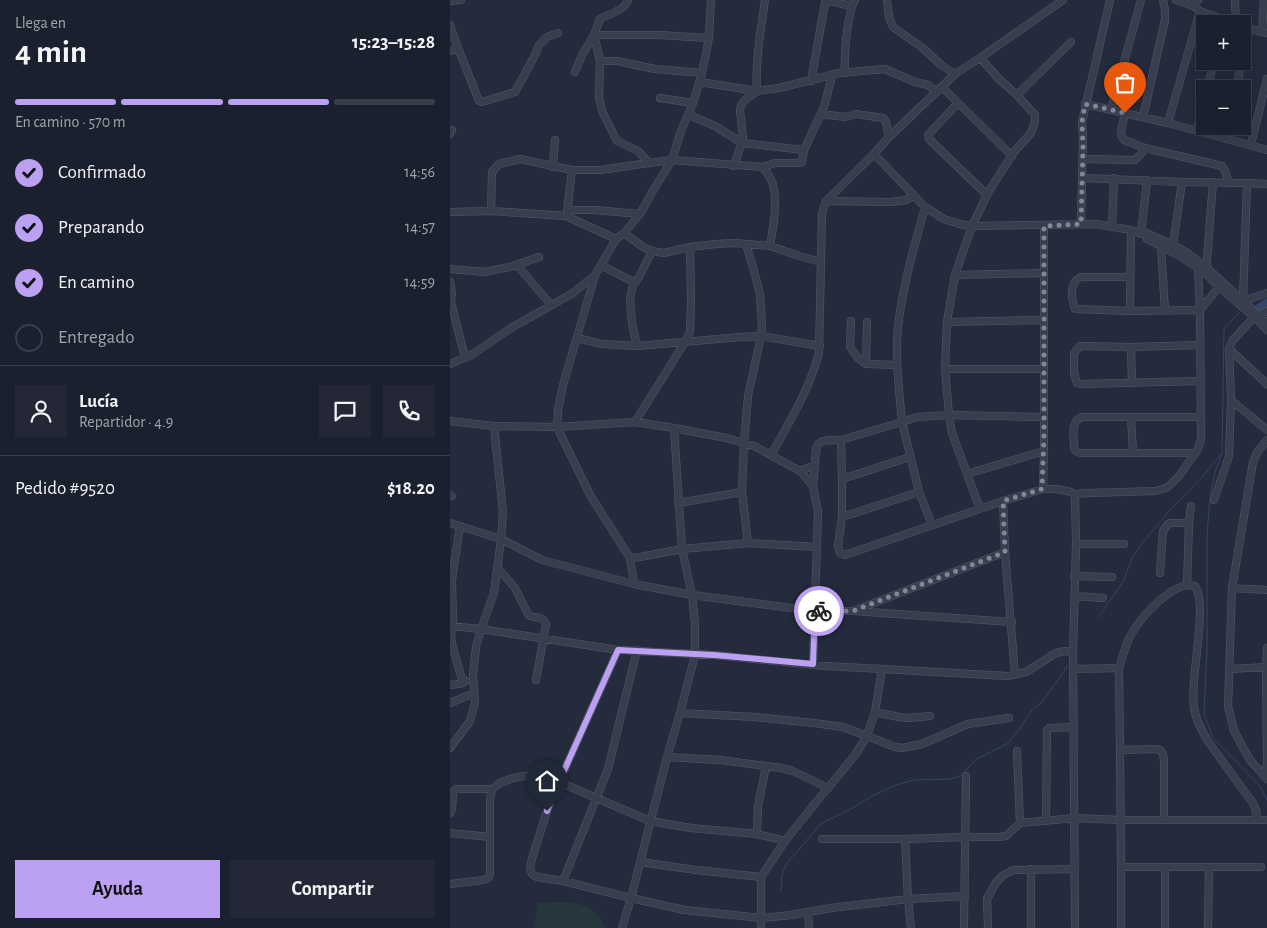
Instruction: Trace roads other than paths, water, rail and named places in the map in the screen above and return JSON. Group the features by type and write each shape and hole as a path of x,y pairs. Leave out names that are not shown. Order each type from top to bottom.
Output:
{"street":[{"path":"450,1 461,0"},
{"path":"576,72 582,55 594,35 600,19 623,7 628,0"},
{"path":"634,584 630,558 590,495 557,427 558,410 563,385 595,275 616,239 624,233 640,214 672,160 681,131 694,103 709,38 710,0"},
{"path":"758,91 757,80 765,0"},
{"path":"887,0 889,16 893,27 924,49 941,65 956,74"},
{"path":"771,454 792,419 816,366 819,353 822,213 826,201 889,137 956,74 1063,0"},
{"path":"1081,224 1083,178 1082,122 1110,0"},
{"path":"1111,110 1141,0"},
{"path":"1143,117 1165,20 1163,0"},
{"path":"1176,0 1193,6 1208,15"},
{"path":"1193,6 1198,0"},
{"path":"1235,0 1235,15"},
{"path":"1251,29 1265,33 1264,0"},
{"path":"811,81 825,3 830,1 853,3 844,61 845,73"},
{"path":"1168,123 1200,11"},
{"path":"450,25 454,49 479,101 482,102 514,92 531,64 539,45 547,37 558,33"},
{"path":"594,35 659,34 709,38"},
{"path":"594,35 600,61 600,105 617,141 643,154 649,163"},
{"path":"1017,95 1071,42"},
{"path":"980,58 1035,115 1031,133 1012,156 987,195 972,226 955,275 947,322 945,369 952,433 980,509"},
{"path":"600,61 617,61 655,69 702,73"},
{"path":"700,82 758,91 845,73 885,69 914,82 939,90 958,103 1012,156"},
{"path":"491,211 492,172 499,164 520,159 572,170 600,170 672,160 763,167 775,163 802,163 804,150 824,107 832,76"},
{"path":"1251,144 1267,79"},
{"path":"734,166 744,138 741,105 758,91"},
{"path":"660,98 694,103"},
{"path":"958,103 928,135 929,139 987,195"},
{"path":"1085,104 1196,131"},
{"path":"1125,113 1121,132 1124,140 1145,148 1222,166 1228,183"},
{"path":"821,114 845,117 856,114 883,118 886,122 889,137"},
{"path":"689,116 715,126 742,142 804,150"},
{"path":"1212,135 1251,144 1267,150"},
{"path":"1226,139 1227,135"},
{"path":"553,167 555,140"},
{"path":"1083,159 1135,160 1145,148"},
{"path":"874,154 925,207 944,219 959,224 972,226 1096,224 1146,234 1198,265 1267,323"},
{"path":"763,167 773,184 775,196 770,246"},
{"path":"567,213 572,170"},
{"path":"1083,178 1267,184"},
{"path":"1112,227 1114,178"},
{"path":"1141,234 1147,180"},
{"path":"1173,245 1182,182"},
{"path":"1213,182 1206,271 1219,288 1241,303"},
{"path":"1241,303 1247,183"},
{"path":"826,201 890,202 906,200 914,195"},
{"path":"925,207 898,320 896,365 902,422 919,492 932,526"},
{"path":"450,212 567,213 594,210 640,214"},
{"path":"567,213 616,239"},
{"path":"1042,489 1044,451 1044,226"},
{"path":"1130,311 1131,230"},
{"path":"624,233 643,247 664,253 690,247 736,243 770,246 821,262"},
{"path":"841,440 842,517 838,546 840,553 845,555 1042,489 1062,490 1074,494 1156,491 1168,487 1179,476 1198,449 1202,439 1200,310 1198,265 1186,252 1173,245 1162,243"},
{"path":"1162,243 1165,310"},
{"path":"746,244 760,294 762,326 748,396 744,443 742,492 748,543"},
{"path":"635,422 690,332 692,300 690,247"},
{"path":"637,346 632,324 630,299 635,283 652,251"},
{"path":"450,269 484,272 510,267 539,257"},
{"path":"517,265 551,305"},
{"path":"601,265 635,283"},
{"path":"955,275 1044,273"},
{"path":"450,364 473,354 511,328 573,292 595,275"},
{"path":"1130,277 1081,277 1077,279 1072,287 1073,306 1078,310 1200,310 1219,288"},
{"path":"450,282 451,302 465,358"},
{"path":"1241,303 1267,293"},
{"path":"1214,500 1228,456 1231,400 1229,349 1233,340 1257,316 1267,311"},
{"path":"1257,316 1267,330"},
{"path":"947,322 1044,320"},
{"path":"851,321 850,347 857,357 866,364 896,365"},
{"path":"866,364 867,322"},
{"path":"577,338 602,344 637,346 761,336 820,346"},
{"path":"1200,345 1080,346 1074,353 1074,373 1077,383 1081,384 1200,381"},
{"path":"1131,347 1132,383"},
{"path":"1229,349 1267,384"},
{"path":"945,369 1044,368"},
{"path":"1231,400 1267,430"},
{"path":"813,664 818,512 813,486 815,450 818,444 823,440 841,440 917,417 949,415 1044,416"},
{"path":"1194,453 1080,453 1074,448 1074,424 1078,418 1082,417 1201,417"},
{"path":"1131,417 1133,453"},
{"path":"450,421 494,426 557,427 635,422 674,428 726,438 754,446 800,471 813,486"},
{"path":"450,748 470,721 475,703 472,675 476,647 494,593 503,512 494,426"},
{"path":"622,928 695,654 695,623 692,595 682,549 674,428"},
{"path":"1266,778 1250,760 1234,731 1228,706 1232,588 1254,462 1258,451 1267,440"},
{"path":"967,474 1044,451"},
{"path":"842,479 910,457"},
{"path":"800,471 815,465"},
{"path":"678,504 742,492"},
{"path":"842,517 919,492"},
{"path":"1074,494 1076,544 1073,653 1075,928"},
{"path":"1003,501 1005,552 1015,675"},
{"path":"1187,585 1191,506"},
{"path":"450,523 501,539 542,560 634,584 692,595 815,611 853,611 1012,622"},
{"path":"1160,573 1163,531 1169,523 1189,523"},
{"path":"460,526 452,580 451,634 452,644 464,683"},
{"path":"630,558 682,549 748,543 817,547"},
{"path":"1076,544 1124,544"},
{"path":"853,611 1005,552"},
{"path":"497,567 515,588 529,616 540,618 546,624 536,680"},
{"path":"1074,576 1112,577"},
{"path":"1121,928 1119,668 1130,636 1142,617 1166,595 1187,585 1193,585 1197,588 1200,602 1193,698 1196,714 1208,742 1252,803 1256,810 1257,820"},
{"path":"1232,588 1267,590"},
{"path":"1074,596 1103,598"},
{"path":"451,626 618,650 714,655 882,670 1008,676 1026,672 1056,653 1065,651 1073,653"},
{"path":"1266,778 1267,648"},
{"path":"618,650 547,811 531,862 532,874 538,877 563,881 684,910 762,918 908,899 965,896"},
{"path":"563,881 608,769 637,650"},
{"path":"1230,669 1266,667"},
{"path":"1073,669 1119,668"},
{"path":"761,928 761,878 785,841 855,754 866,736 875,712 882,670"},
{"path":"450,685 464,683 472,675"},
{"path":"450,703 474,693"},
{"path":"875,712 909,718 930,716"},
{"path":"680,713 755,717 842,727 902,748 922,744 968,724 1009,718"},
{"path":"1046,822 1047,730 1049,728 1074,727"},
{"path":"1120,750 1155,749 1160,750 1163,754 1164,820"},
{"path":"1016,751 1020,823"},
{"path":"667,757 720,760 781,768 793,771 828,788"},
{"path":"758,834 758,806 766,766"},
{"path":"450,813 452,809 452,792 456,790 492,789 500,783 513,778 531,775 559,782 650,820 691,828 758,834 785,841"},
{"path":"964,928 966,776"},
{"path":"450,884 488,878 490,874 490,800 492,789"},
{"path":"822,839 999,837 1006,836 1020,823 1075,818 1120,820 1267,820"},
{"path":"450,833 490,837"},
{"path":"905,839 911,928"},
{"path":"640,862 761,878"},
{"path":"1121,867 1261,867"},
{"path":"1165,867 1165,928"},
{"path":"1208,867 1208,928"},
{"path":"1031,869 1031,928"},
{"path":"988,928 987,899 994,884 1002,876 1013,870 1074,869"},
{"path":"808,913 809,928"}],"waterway":[{"path":"1258,309 1267,303"},
{"path":"1239,313 1224,329 1222,454 1215,472 1210,499 1207,535 1207,648 1204,714 1213,738 1260,786 1267,800"},
{"path":"1098,618 1124,580 1132,558 1143,542 1221,454"},
{"path":"781,890 782,875 786,864 822,823 896,785 914,780 951,779 961,776 975,760 1007,744 1031,711 1041,703 1067,666"}]}
